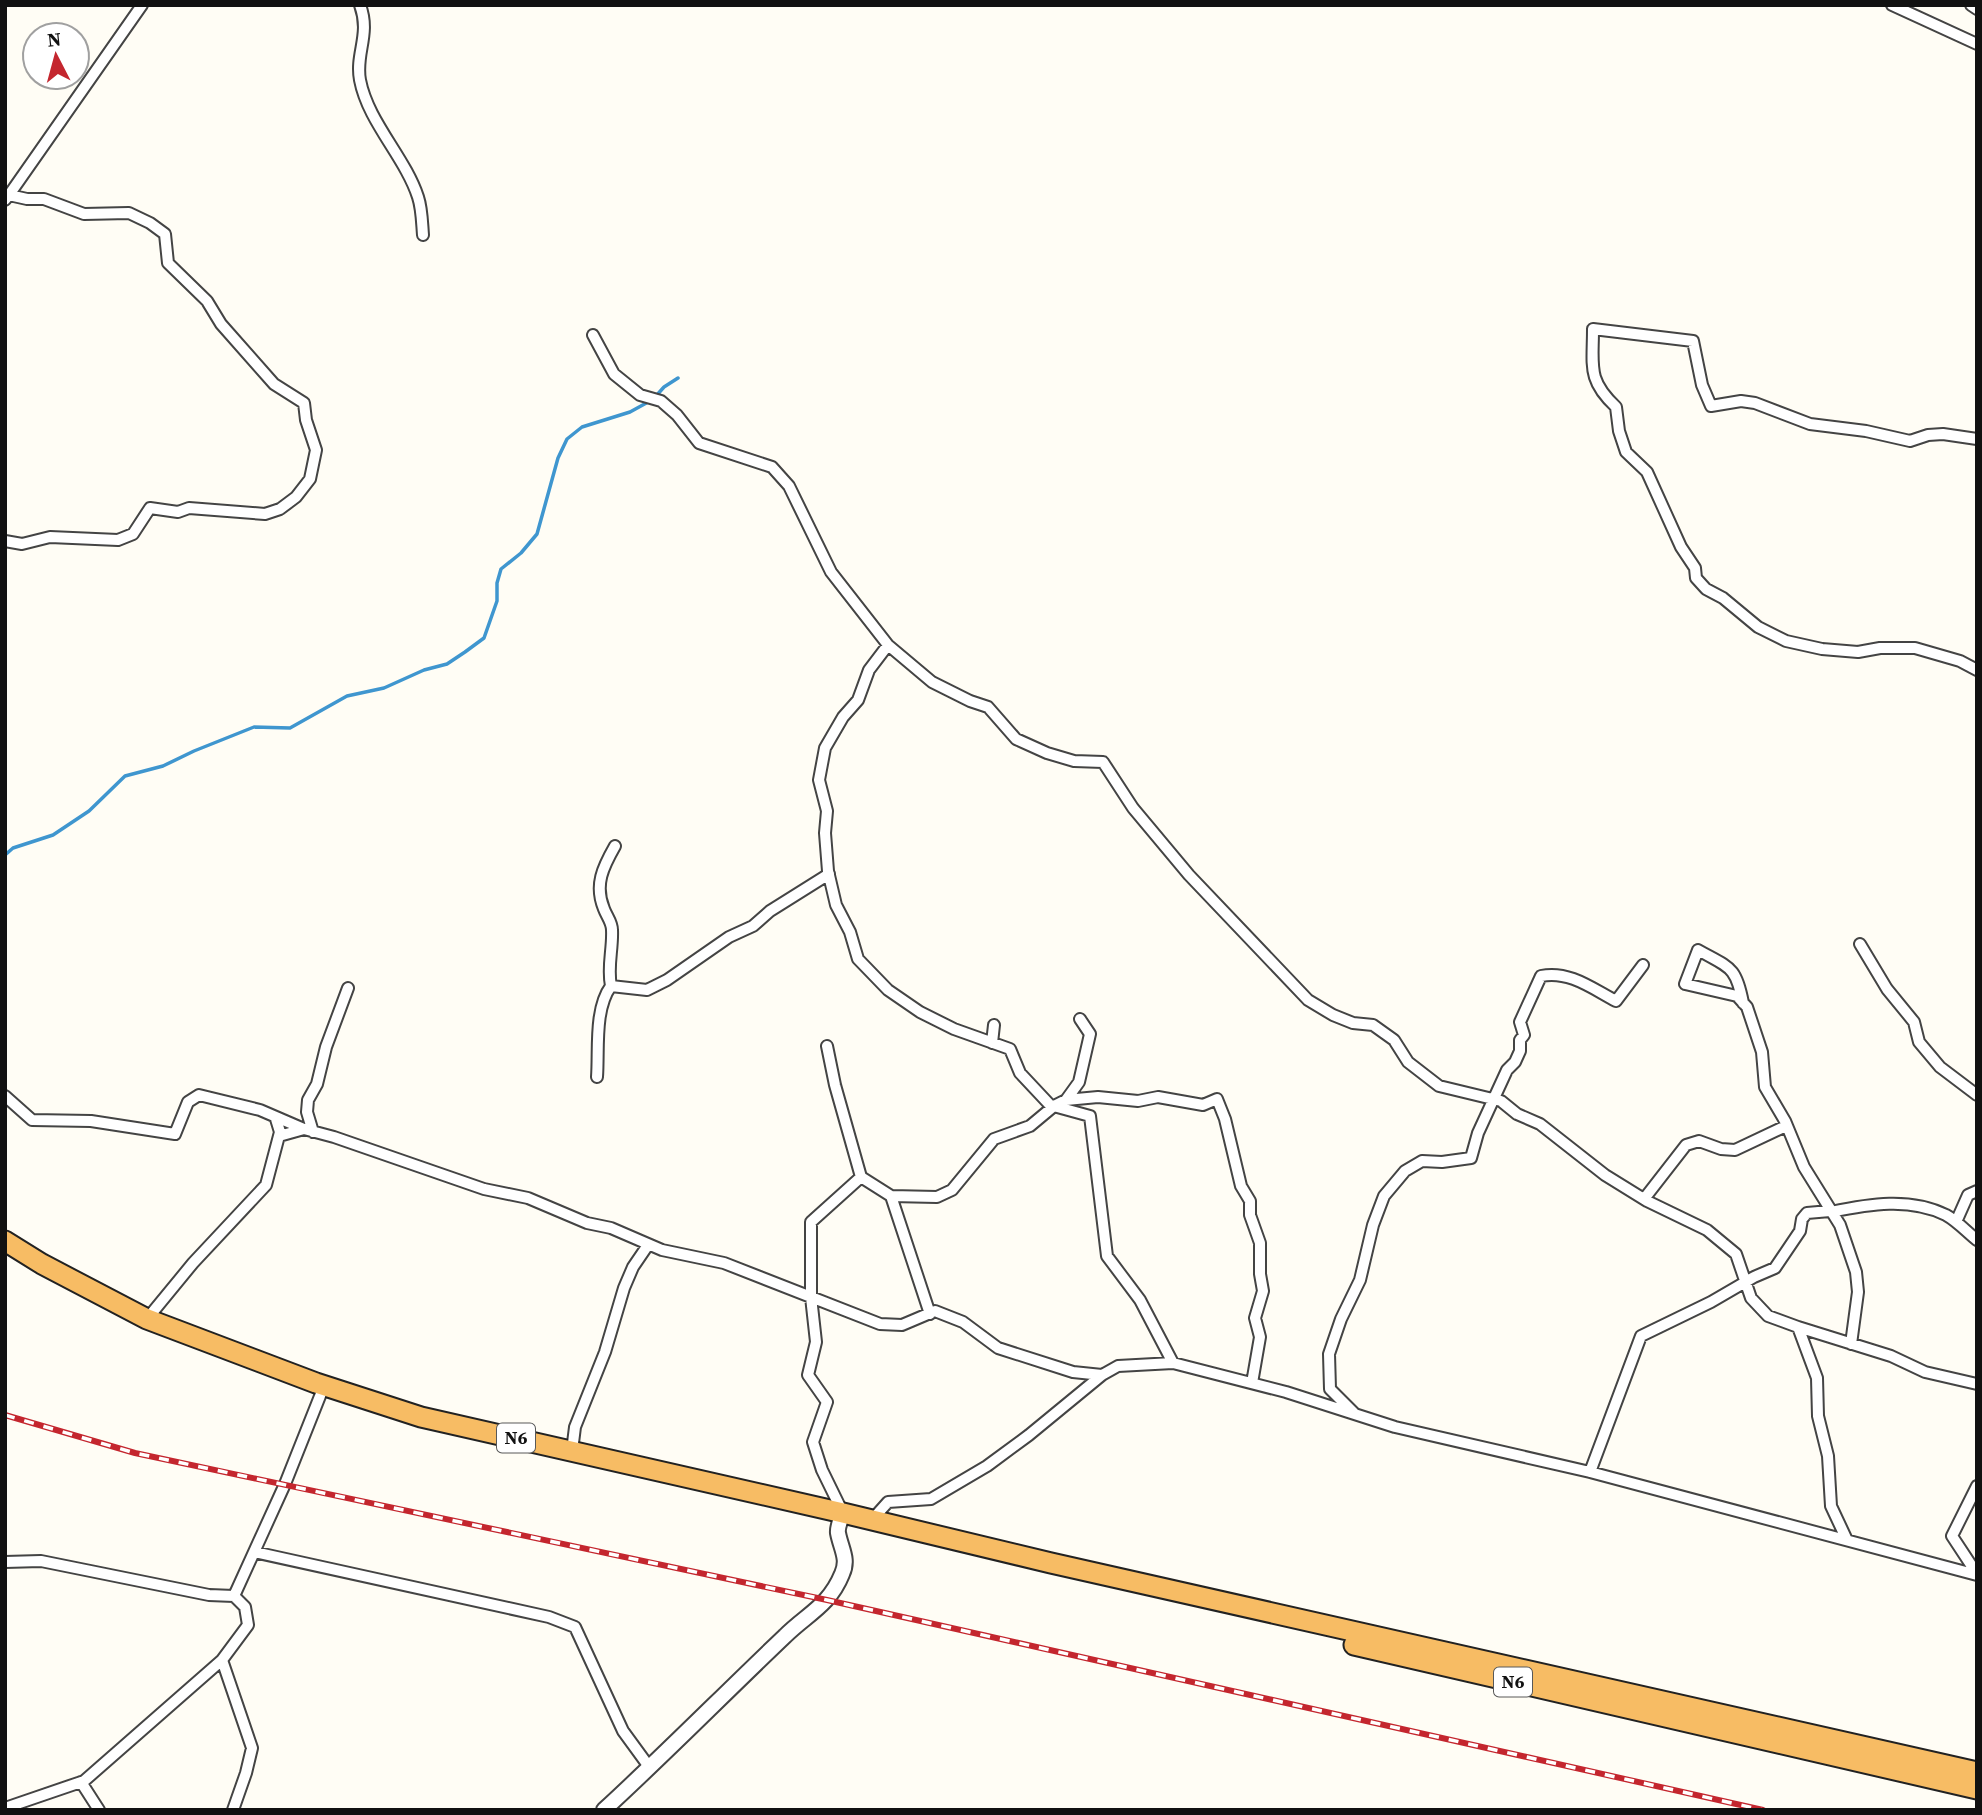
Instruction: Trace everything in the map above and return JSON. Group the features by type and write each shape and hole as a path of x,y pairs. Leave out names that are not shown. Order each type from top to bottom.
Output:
{"highway":[{"name":"N6","path":"5,1241 42,1264 147,1319 324,1386 421,1417 1051,1563 1977,1772"},
{"name":"N6","path":"1051,1563 1197,1609 1977,1789"}],"street":[{"path":"5,541 22,544 50,537 118,540 133,534 150,508 178,512 189,508 265,514 280,509 296,497 310,479 316,450 306,420 304,403 274,384 221,324 207,301 168,263 165,234 130,213 84,214 44,199 7,197 142,5"},
{"path":"360,5 365,35 360,57 360,80 374,115 418,199 423,235"},
{"path":"1892,5 1977,44"},
{"path":"1971,5 1977,9"},
{"path":"1977,439 1943,434 1928,435 1910,441 1866,431 1810,424 1755,403 1741,401 1711,406 1702,385 1693,341 1593,329 1594,379 1602,394 1616,407 1619,431 1626,452 1647,472 1681,547 1695,568 1696,578 1706,589 1723,598 1758,627 1786,641 1822,649 1858,652 1880,648 1915,648 1960,661 1977,670"},
{"path":"593,335 614,374 640,395 661,401 677,415 699,443 772,467 789,486 831,572 888,645 932,682 988,707 1016,739 1074,761 1103,762 1133,808 1189,875 1308,1000 1353,1023 1373,1025 1394,1040 1408,1062 1439,1086 1501,1101 1517,1114 1540,1124 1605,1175 1644,1199 1707,1230 1736,1254 1751,1298 1768,1315 1891,1356 1926,1372 1977,1384"},
{"path":"888,645 869,670 858,699 842,717 825,748 820,780 827,811 825,833 828,874 836,905 850,932 858,959 888,990 920,1012 954,1029 1010,1049 1020,1073 1051,1105 1090,1116 1107,1256 1140,1300 1173,1363"},
{"path":"597,1077 604,995 611,986 609,973 612,942 612,924 601,900 599,886 601,873 615,846"},
{"path":"611,986 647,990 729,937 752,926 770,911 828,874"},
{"path":"1860,944 1887,989 1914,1022 1919,1042 1940,1067 1977,1095"},
{"path":"1743,1003 1737,996 1685,984 1698,950 1726,966 1738,977 1743,1003 1762,1052 1765,1087 1804,1167 1840,1225 1856,1272 1857,1303 1851,1344"},
{"path":"1356,1415 1330,1388 1329,1354 1341,1319 1360,1280 1373,1225 1384,1196 1405,1171 1422,1161 1442,1162 1471,1158 1507,1070 1520,1051 1520,1040 1524,1035 1520,1022 1541,976 1550,974 1578,981 1616,1001 1643,965"},
{"path":"309,1130 308,1100 317,1084 326,1047 348,988"},
{"path":"1066,1100 1079,1082 1090,1034 1080,1019"},
{"path":"992,1043 994,1025"},
{"path":"827,1046 861,1177 891,1196 937,1197 952,1189 994,1139 1030,1126 1054,1106 1066,1100 1098,1097 1138,1101 1158,1097 1203,1105 1217,1099 1225,1119 1241,1186 1251,1201 1250,1215 1260,1243 1263,1291 1255,1318 1260,1337 1252,1383"},
{"path":"5,1096 32,1119 91,1121 175,1134 188,1102 199,1095 260,1110 276,1119 484,1189 528,1198 587,1223 611,1228 648,1245 724,1263 880,1324 902,1325 935,1311 963,1322 998,1348 1073,1372 1102,1375"},
{"path":"147,1319 193,1263 266,1185 279,1136 276,1119"},
{"path":"1644,1199 1686,1144 1699,1141 1721,1149 1735,1150 1786,1126"},
{"path":"279,1136 309,1130"},
{"path":"604,1810 787,1633 818,1610 838,1583 846,1562 838,1531 843,1513 822,1470 813,1442 827,1402 808,1375 816,1342 811,1297 811,1222 861,1177"},
{"path":"1956,1222 1968,1195 1977,1191"},
{"path":"891,1196 930,1314"},
{"path":"1590,1472 1641,1336 1775,1268 1800,1231 1802,1219 1807,1213 1893,1203 1919,1206 1947,1216 1977,1240"},
{"path":"572,1451 575,1427 605,1352 624,1287 633,1267 648,1245"},
{"path":"1798,1327 1817,1378 1818,1416 1828,1456 1831,1506 1846,1538"},
{"path":"871,1521 888,1503 931,1499 987,1466 1102,1375 1118,1366 1173,1363 1252,1383 1395,1427 1590,1472 1977,1574"},
{"path":"234,1596 285,1484 324,1386"},
{"path":"1976,1488 1952,1536 1977,1574"},
{"path":"254,1552 549,1617 575,1627 622,1731 650,1768"},
{"path":"5,1562 41,1561 209,1595 234,1596 245,1607 248,1625 222,1660 80,1782 5,1808"},
{"path":"222,1660 252,1748 233,1810"},
{"path":"80,1782 99,1810"}],"waterway":[{"path":"656,396 678,378"},
{"path":"5,855 13,848 53,835 89,811 125,776 163,766 254,727 290,728 347,696 384,688 424,670 447,664 465,652 484,638 497,601 497,583 501,569 521,553 537,534 558,458 567,439 582,427 630,412 650,401"}],"railway":[{"path":"5,1415 135,1453 827,1600 1763,1810"}]}
